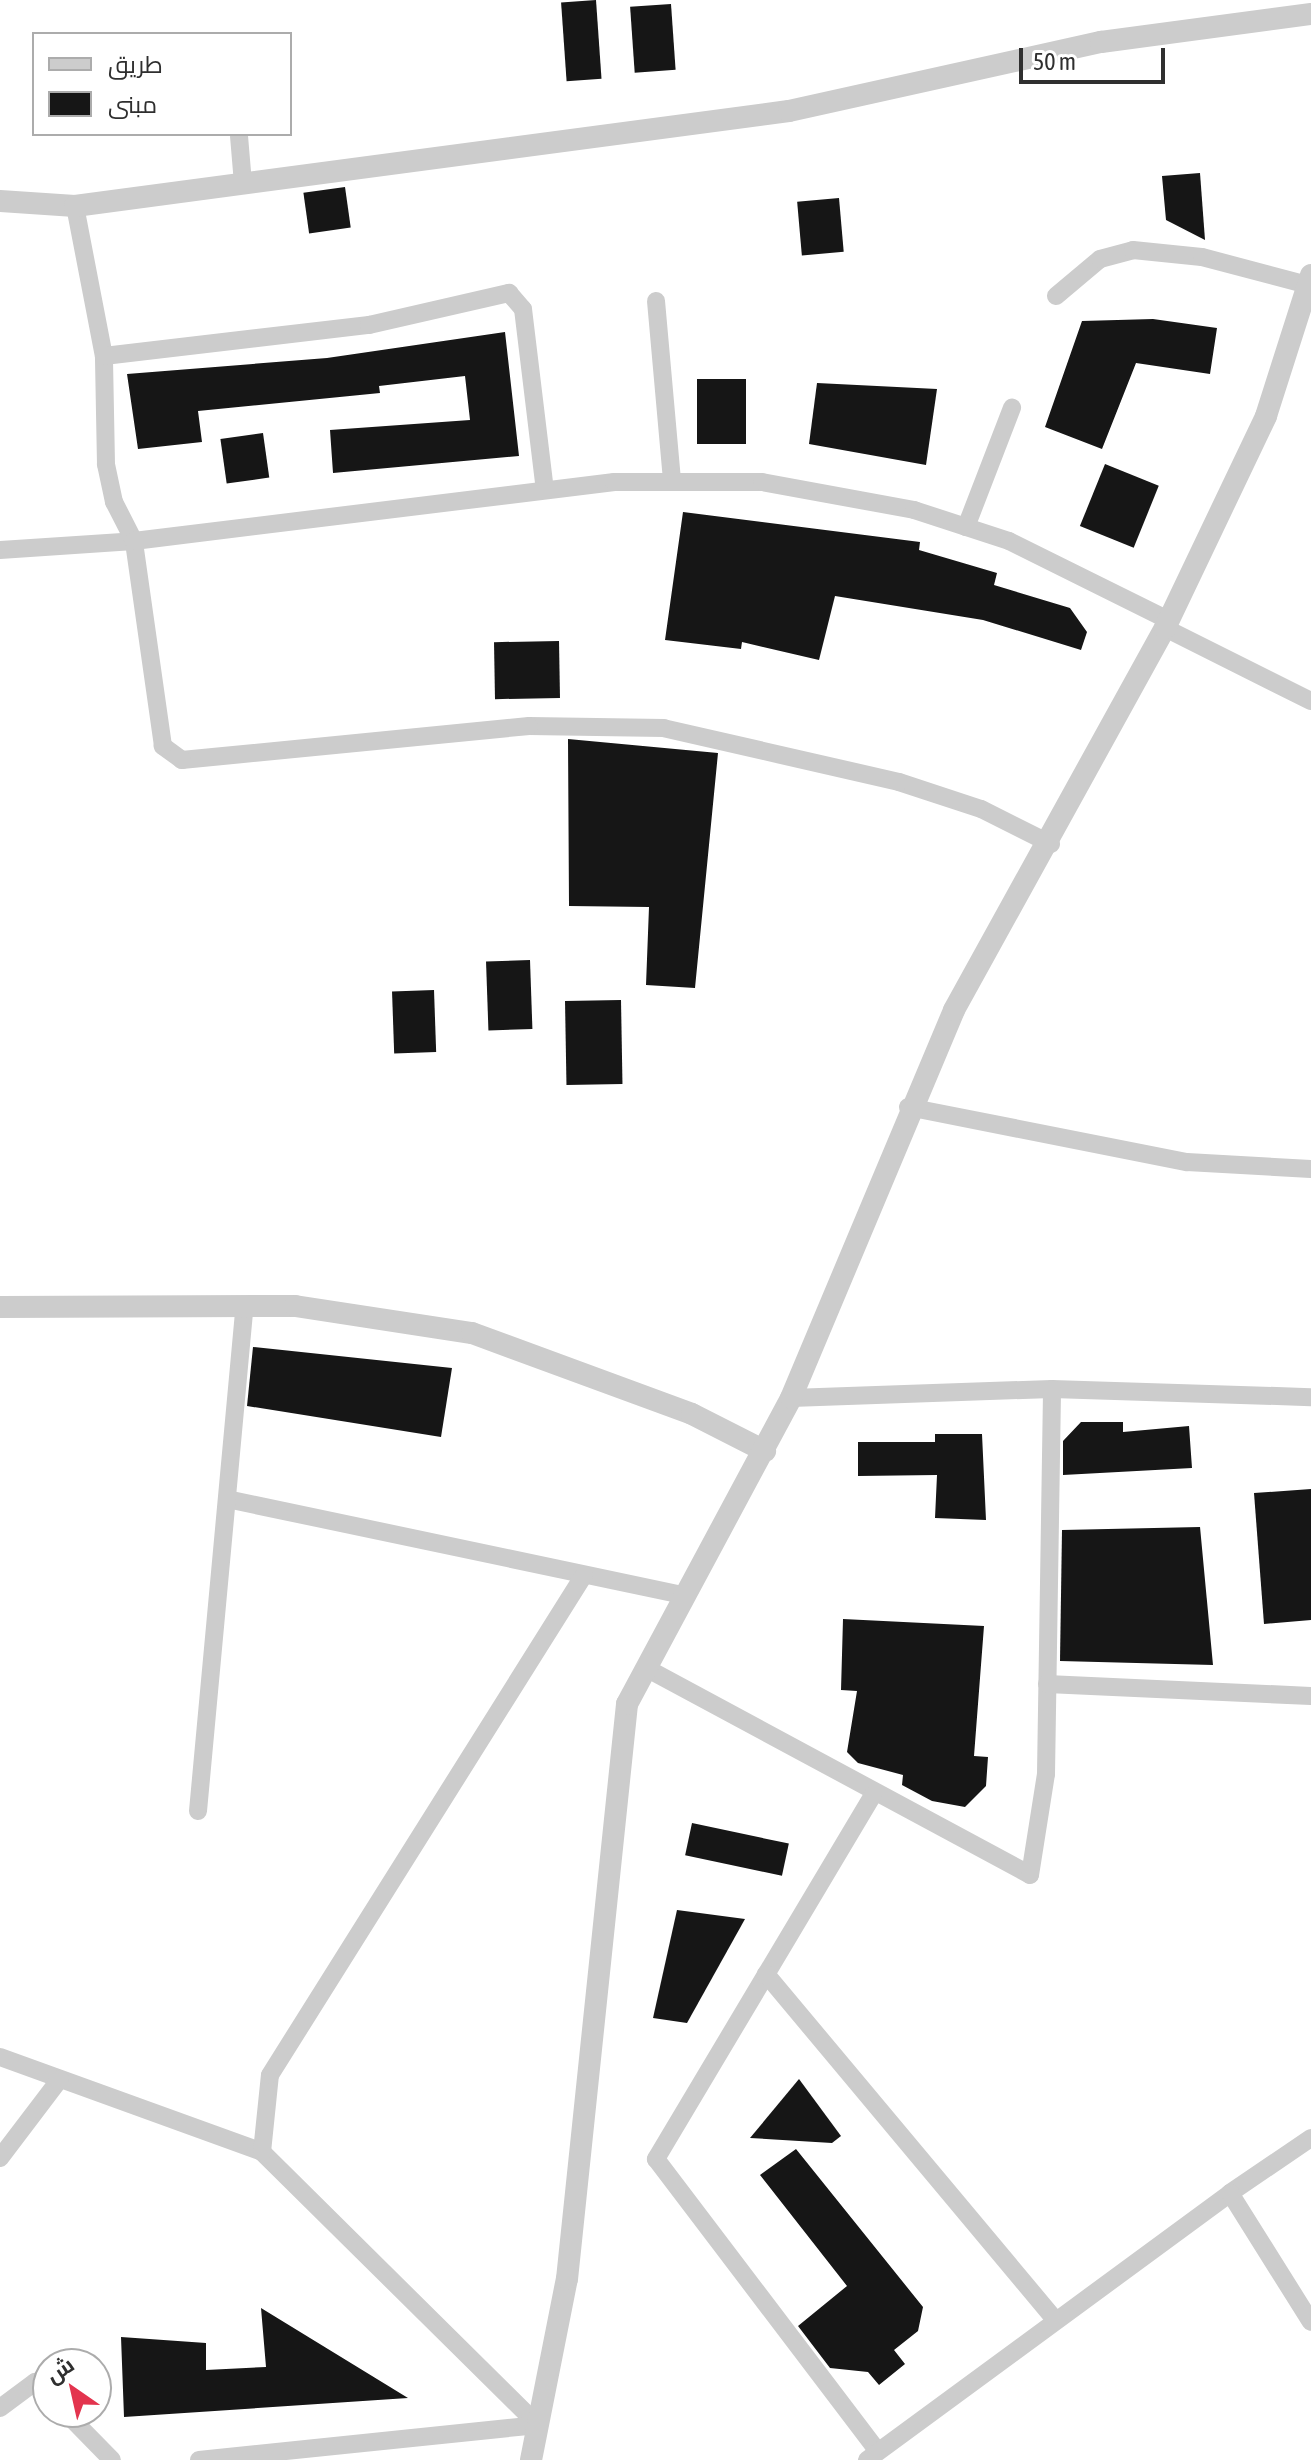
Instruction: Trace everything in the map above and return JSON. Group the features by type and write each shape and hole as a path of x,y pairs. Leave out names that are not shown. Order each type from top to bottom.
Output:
{"street":[{"path":"0,201 75,206 789,111 1101,42 1311,14"},
{"path":"239,136 243,184"},
{"path":"75,206 104,356 106,464 114,502 134,541 163,746 182,760 529,726 664,728 899,782 981,809 1051,844"},
{"path":"531,2460 567,2279 627,1704 791,1398 908,1107 1166,624 1266,416 1309,280 1202,257 1133,250 1100,259 1056,296"},
{"path":"104,356 369,325 509,293 523,309 545,490"},
{"path":"656,301 672,479"},
{"path":"966,527 1012,408"},
{"path":"0,550 134,541 545,490 672,479 837,491 966,527 1166,624 1311,701"},
{"path":"908,1107 1187,1162 1311,1169"},
{"path":"0,1307 244,1312 295,1306 472,1333 692,1414 765,1451"},
{"path":"198,1811 244,1312"},
{"path":"791,1398 1052,1389 1311,1397"},
{"path":"646,1668 873,1795 1030,1875 1046,1774 1052,1389"},
{"path":"227,1499 686,1596"},
{"path":"262,2152 270,2075 584,1575"},
{"path":"1047,1684 1311,1696"},
{"path":"873,1795 656,2159 873,2455 1230,2193 1311,2138"},
{"path":"766,1974 1055,2320"},
{"path":"0,2057 262,2152 538,2425"},
{"path":"0,2158 60,2079"},
{"path":"1230,2193 1311,2322"},
{"path":"0,2408 32,2384"},
{"path":"199,2460 538,2425"},
{"path":"81,2428 112,2460"}],"building":[{"path":"596,0 602,79 567,81 561,2"},
{"path":"671,4 676,70 635,73 630,7"},
{"path":"1200,173 1205,240 1166,220 1162,176"},
{"path":"345,187 351,228 309,233 303,193"},
{"path":"839,198 844,252 802,255 797,202"},
{"path":"1153,319 1217,328 1210,374 1136,363 1102,449 1045,427 1082,321"},
{"path":"505,332 519,456 333,473 330,430 470,420 465,376 379,386 380,393 198,411 202,442 138,449 127,374 327,358"},
{"path":"697,379 746,379 746,444 697,444"},
{"path":"817,383 937,389 926,465 809,444"},
{"path":"263,433 269,478 227,484 220,439"},
{"path":"1105,464 1159,486 1134,548 1080,526"},
{"path":"683,512 920,542 919,550 997,573 994,585 1070,608 1087,632 1081,650 983,620 835,596 819,660 742,642 741,649 665,640"},
{"path":"559,641 560,698 495,699 494,642"},
{"path":"568,739 718,753 695,988 646,985 649,907 569,906"},
{"path":"530,960 532,1029 488,1030 486,962"},
{"path":"434,990 436,1052 394,1053 392,991"},
{"path":"621,1000 622,1084 566,1085 565,1001"},
{"path":"253,1347 452,1368 441,1437 247,1406"},
{"path":"1081,1422 1123,1422 1123,1432 1189,1426 1192,1468 1063,1475 1063,1441"},
{"path":"935,1434 982,1434 986,1520 935,1518 937,1475 858,1476 858,1442 935,1442"},
{"path":"1311,1489 1311,1620 1264,1624 1254,1493"},
{"path":"1200,1527 1213,1665 1060,1661 1062,1530"},
{"path":"843,1619 984,1626 974,1756 988,1757 986,1786 965,1807 932,1801 902,1785 903,1775 858,1763 847,1752 857,1691 841,1690"},
{"path":"692,1823 789,1844 782,1876 685,1855"},
{"path":"677,1910 745,1919 687,2023 653,2018"},
{"path":"799,2079 841,2136 832,2143 750,2138"},
{"path":"796,2149 923,2307 918,2331 894,2350 905,2364 879,2385 868,2372 830,2368 798,2326 847,2286 760,2175"},
{"path":"261,2308 408,2398 124,2417 121,2337 206,2343 206,2370 266,2367"}]}
